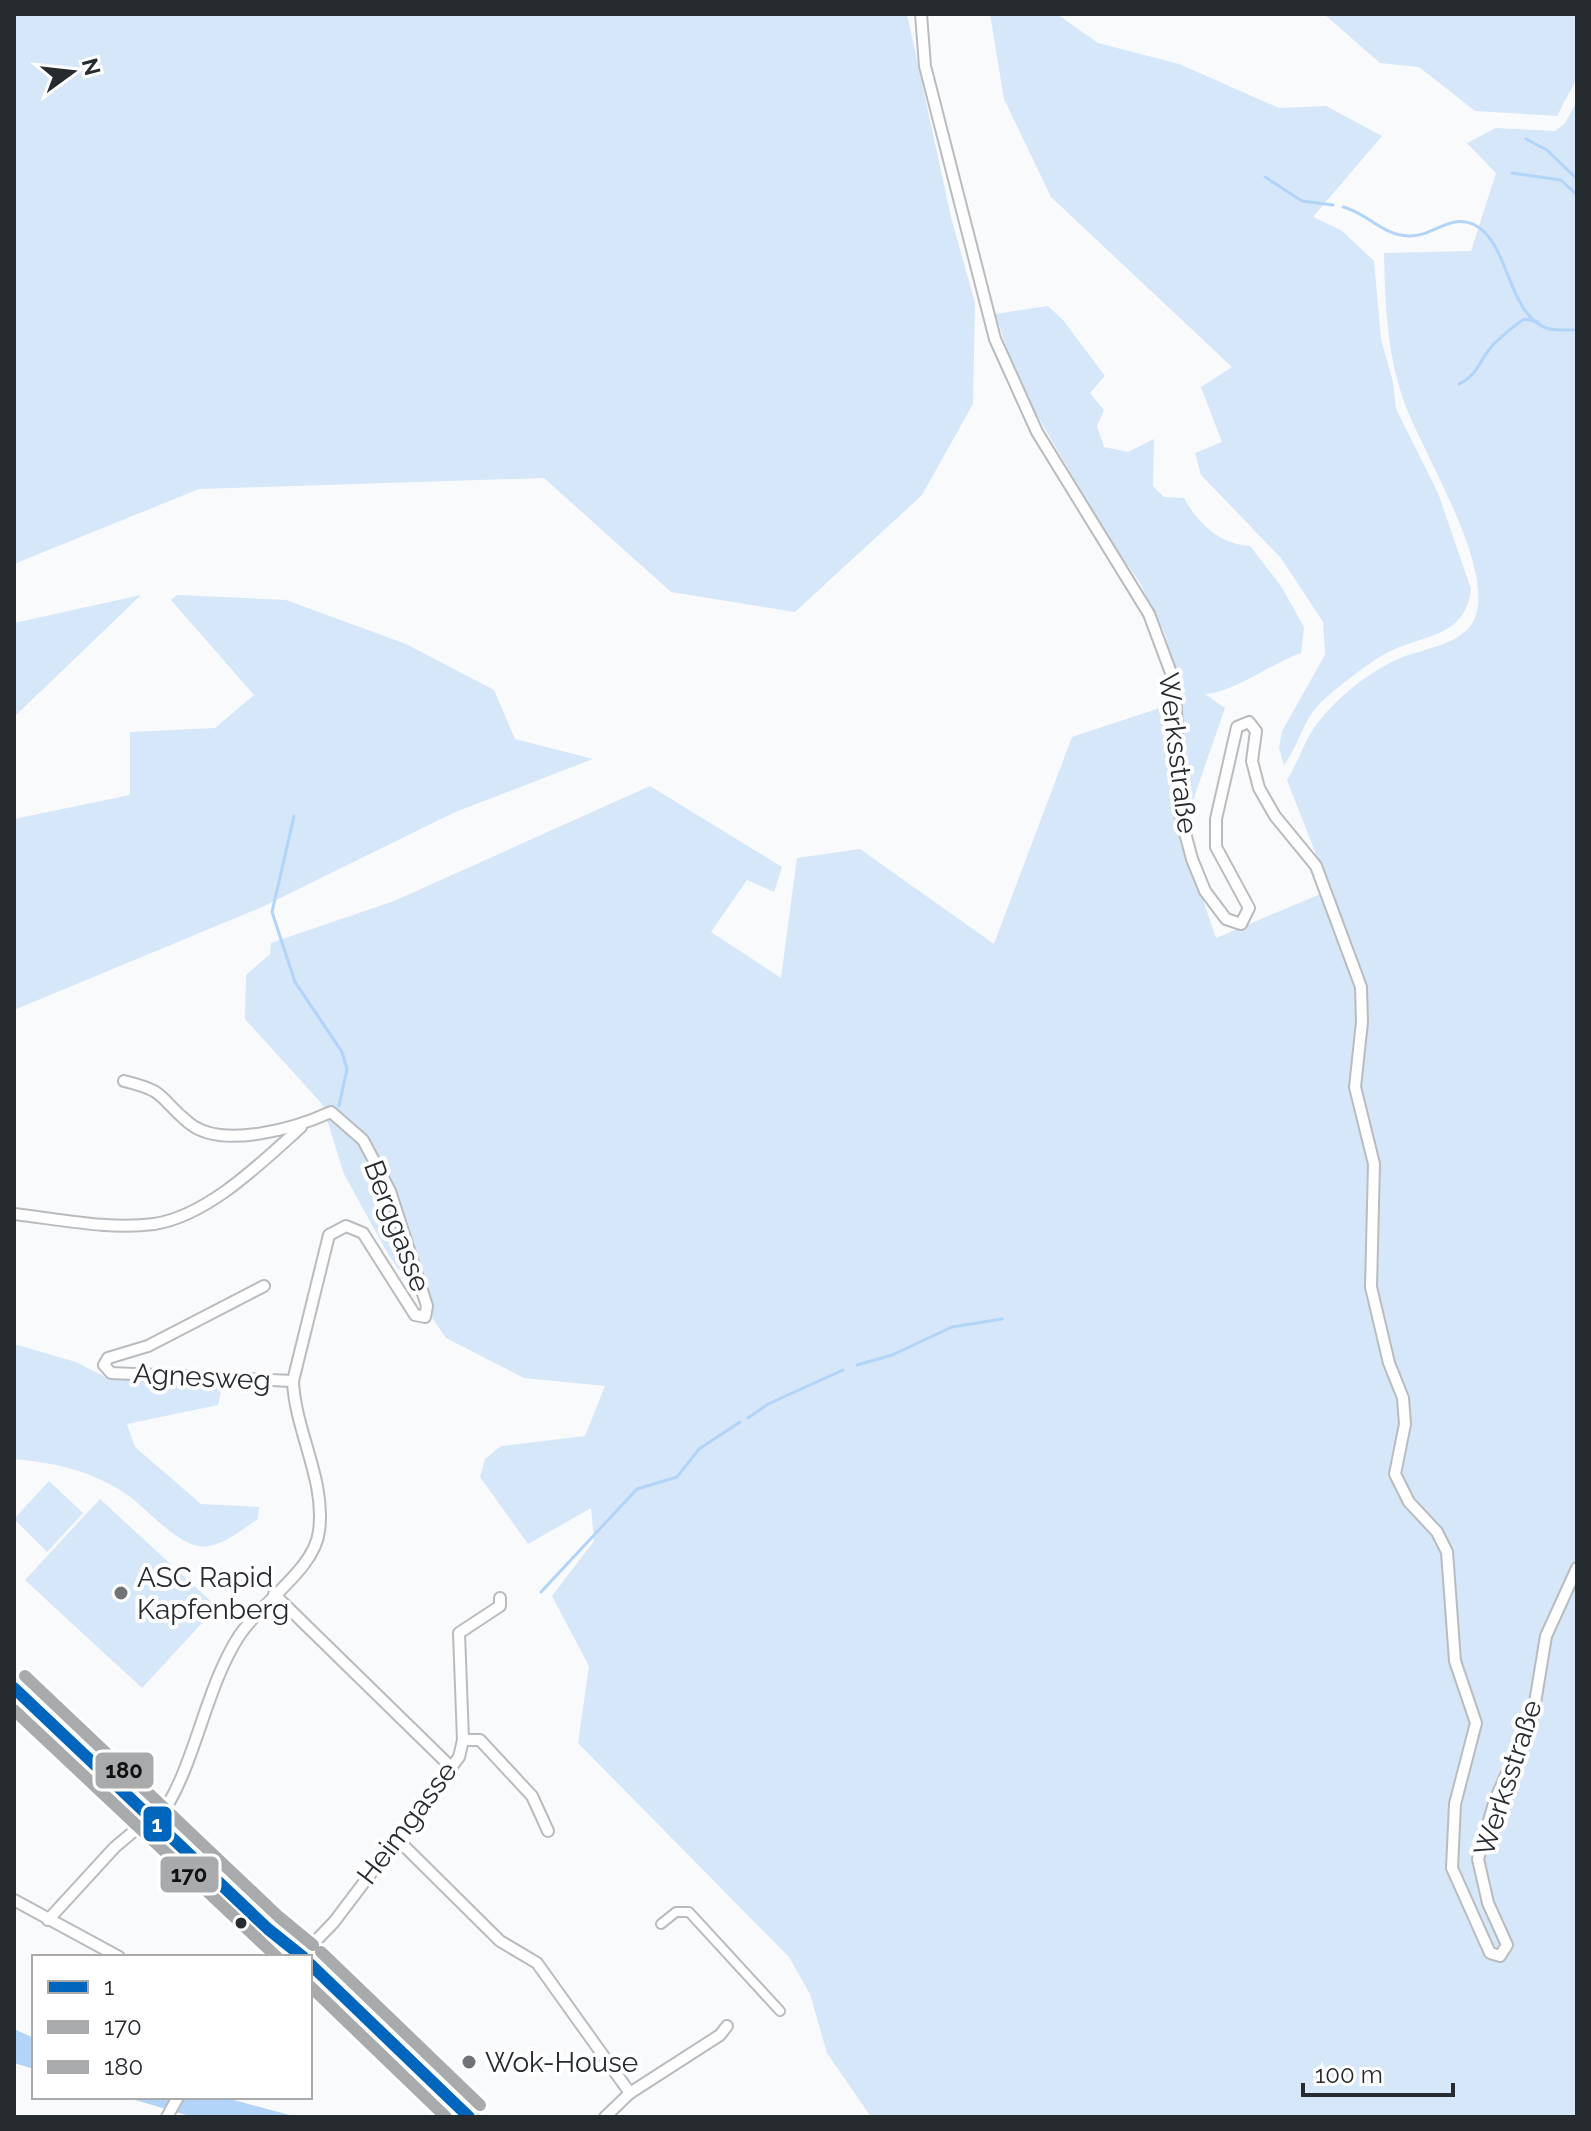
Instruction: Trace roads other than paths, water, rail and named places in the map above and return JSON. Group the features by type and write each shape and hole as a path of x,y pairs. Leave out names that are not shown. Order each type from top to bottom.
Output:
{"main road":[{"path":"14,1688 300,1955"},
{"path":"312,1966 469,2117"}],"street":[{"name":"Werksstraße","path":"921,14 925,66 995,339 1014,388 1077,500 1149,614 1171,673 1176,708 1180,814 1205,891 1226,919 1241,924 1249,908 1216,847 1216,819 1237,727 1249,722 1256,731 1252,761 1259,788 1275,816 1316,866 1361,987 1362,1022 1355,1087 1374,1164 1371,1287 1389,1363 1403,1398 1405,1424 1395,1474 1409,1502 1437,1532 1447,1552 1455,1661 1476,1723 1455,1804 1452,1868 1490,1953 1500,1956 1507,1945 1488,1903 1478,1859 1495,1800 1533,1715 1546,1636 1577,1568"},
{"name":"Berggasse","path":"48,1920 115,1847 154,1818 174,1796 218,1677 238,1638 274,1594 308,1561 316,1547 320,1528 317,1492 294,1399 293,1381 329,1235 334,1229 346,1226 363,1233 415,1315 428,1314 390,1191 363,1140 331,1112 303,1125 265,1134 225,1134 191,1125 157,1089 124,1081"},
{"path":"14,1214 97,1223 154,1224 183,1215 245,1177 303,1125"},
{"name":"Agnesweg","path":"264,1286 148,1346 108,1358 104,1365 111,1373 293,1381"},
{"path":"274,1594 452,1768"},
{"name":"Heimgasse","path":"308,1955 395,1837 452,1768 463,1740 459,1633 500,1606 500,1598"},
{"path":"463,1740 480,1740 521,1782 548,1831"},
{"path":"395,1837 500,1941 522,1958 537,1963 630,2093"},
{"path":"14,1900 115,1955"},
{"path":"661,1924 676,1912 689,1912 780,2011"},
{"path":"269,1955 281,1939"},
{"path":"605,2117 630,2093 720,2035 727,2026"},
{"path":"167,2117 177,2099"}],"water":[{"path":"14,2029 32,2037 32,2068 14,2063"},
{"path":"132,2099 230,2099 297,2117 193,2117"}],"waterway":[{"path":"1526,139 1547,150 1577,179"},
{"path":"1512,173 1561,180 1577,195"},
{"path":"1265,177 1302,201 1333,205"},
{"path":"1343,207 1400,235 1417,235 1456,222 1473,224 1494,245 1515,293 1533,320 1549,329 1577,330"},
{"path":"1459,384 1471,376 1493,345 1516,325 1524,319 1538,322"},
{"path":"294,816 272,912 295,982 342,1052 347,1069 339,1106"},
{"path":"857,1365 892,1355 952,1327 1002,1319"},
{"path":"748,1418 768,1404 843,1370"},
{"path":"541,1592 637,1489 677,1477 699,1449 740,1422"}],"place":[{"name":"ASC Rapid Kapfenberg","path":"121,1593"},
{"name":"Wok-House","path":"469,2062"}]}
